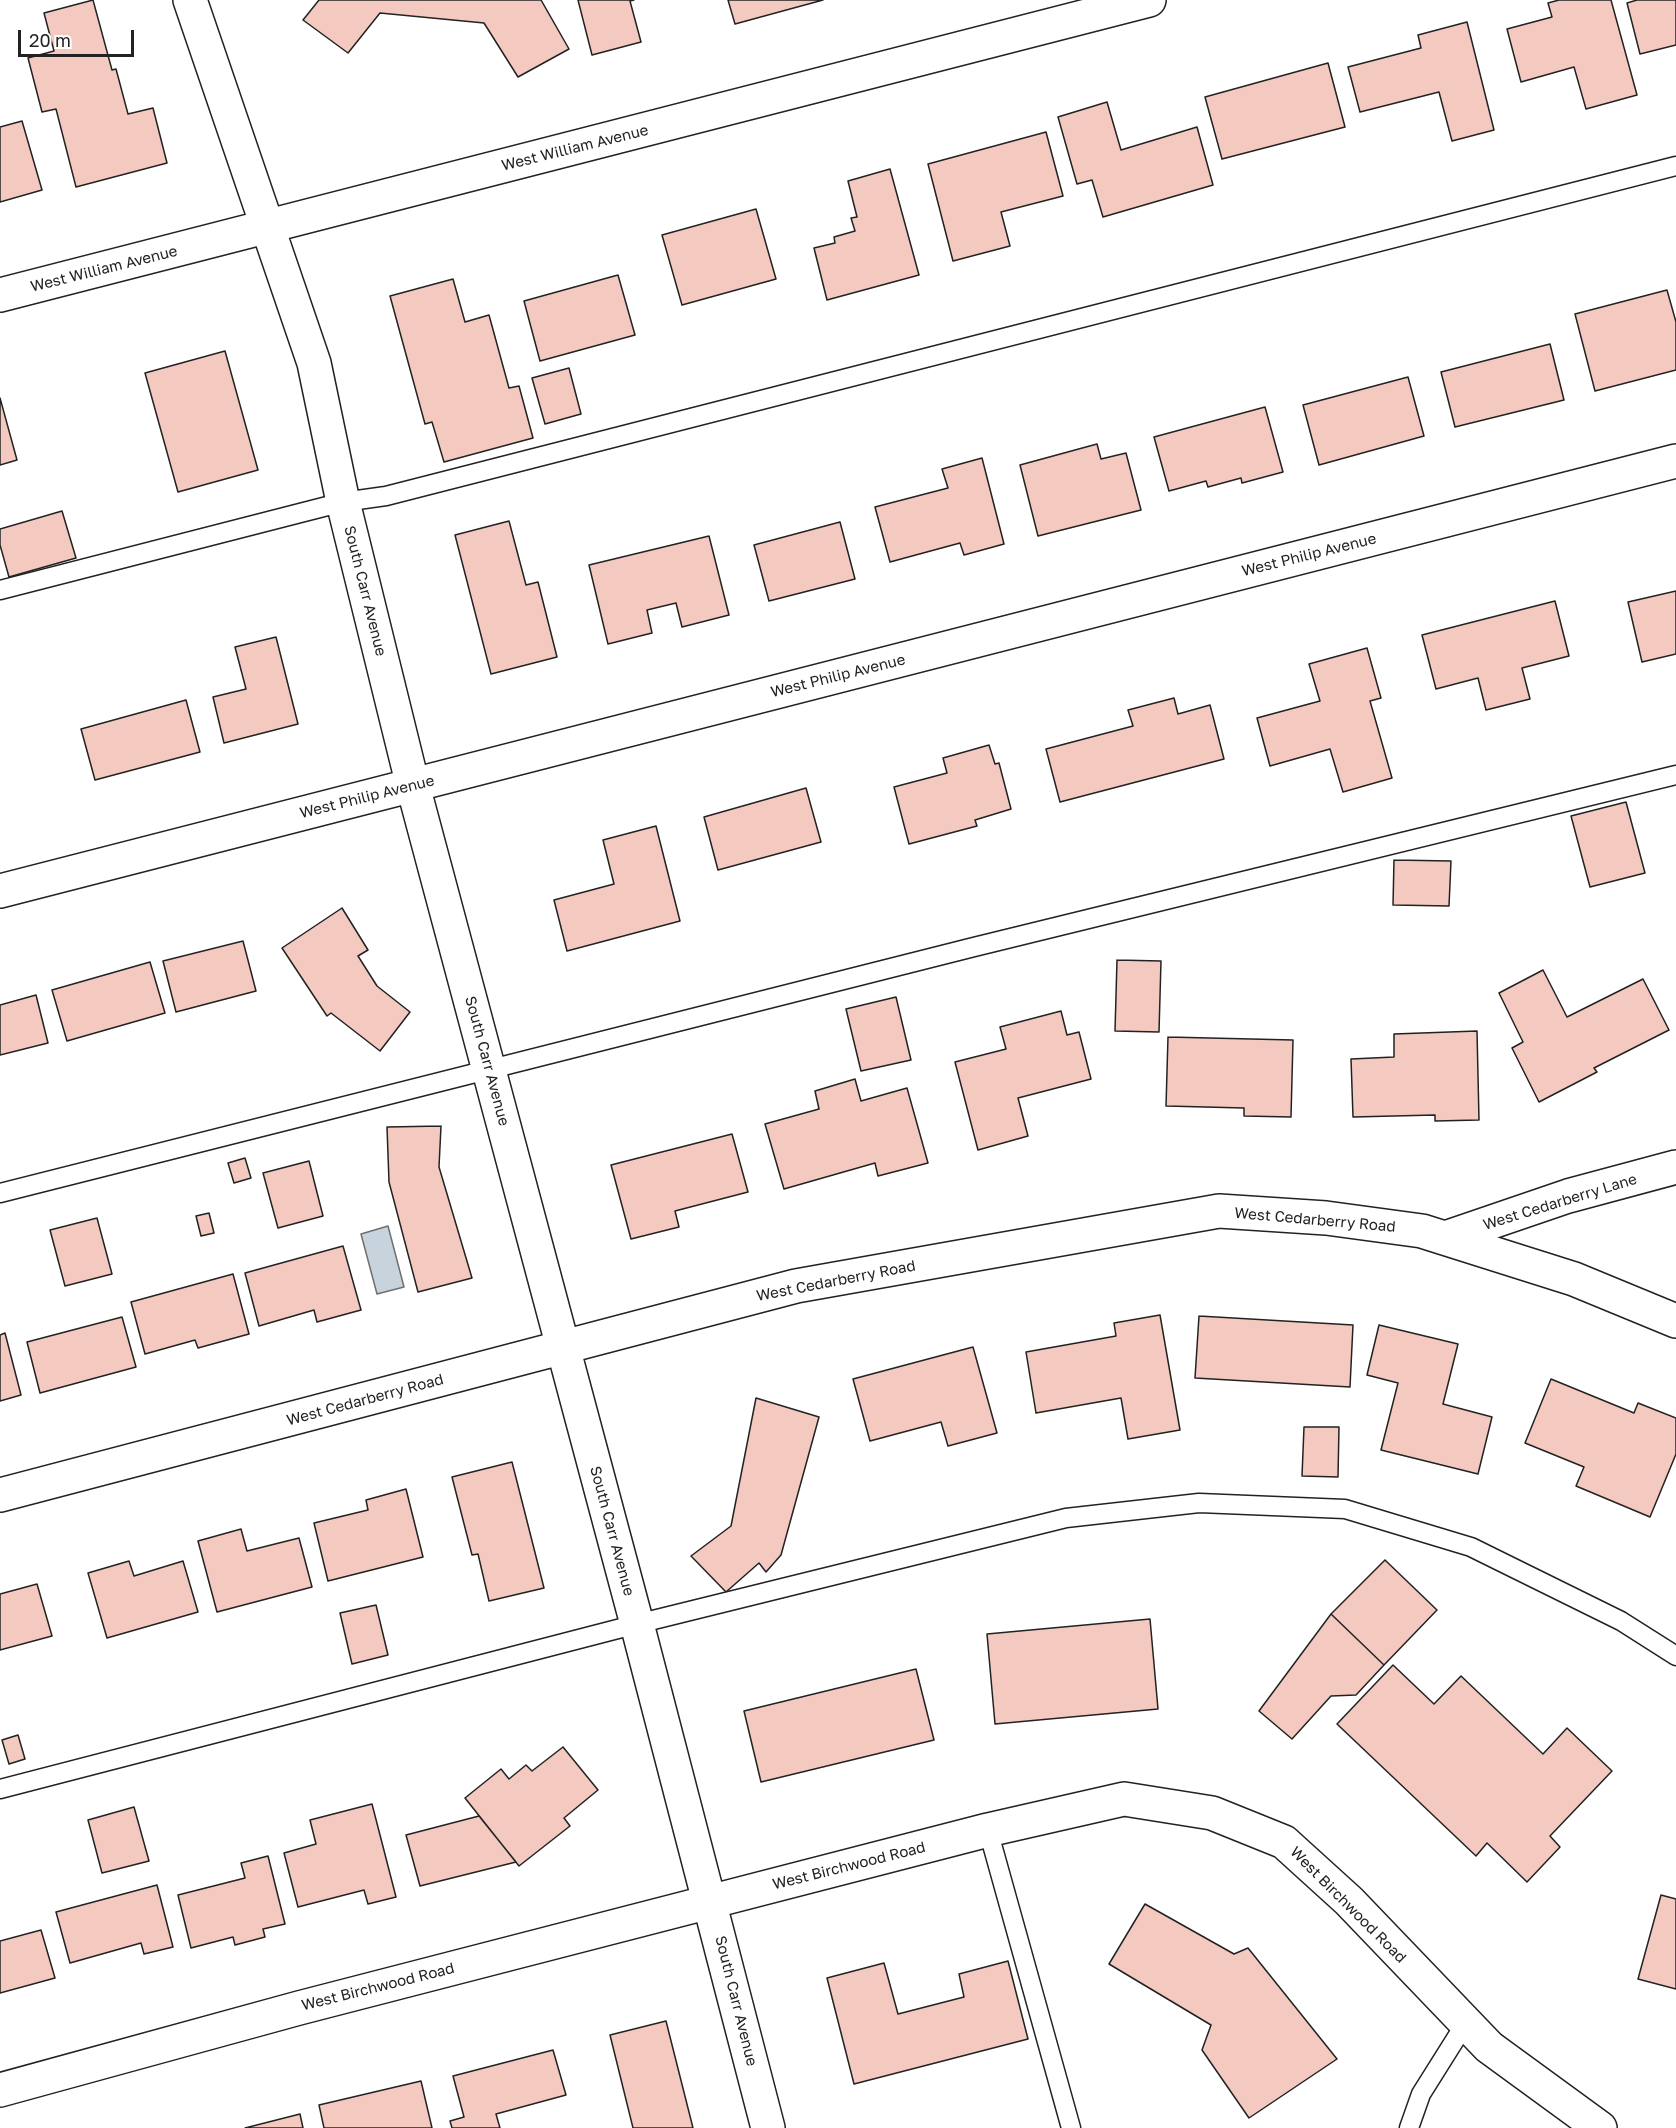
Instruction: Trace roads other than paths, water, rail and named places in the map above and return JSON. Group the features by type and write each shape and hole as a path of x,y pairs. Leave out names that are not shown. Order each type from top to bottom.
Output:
{"street":[{"name":"South Carr Avenue","path":"189,0 314,363 344,502 413,786 637,1624 768,2128"},
{"name":"West William Avenue","path":"0,295 1149,0"},
{"name":"West Philip Avenue","path":"0,891 1676,461"},
{"name":"West Cedarberry Lane","path":"1445,1238 1568,1196 1676,1167"},
{"name":"West Cedarberry Road","path":"0,1495 796,1286 1219,1211 1326,1218 1422,1231 1574,1279 1676,1321"},
{"name":"West Birchwood Road","path":"0,2090 299,2008 988,1830 1124,1799 1212,1813 1284,1842 1349,1901 1489,2047 1600,2128"}],"lane":[{"path":"0,590 344,502 386,496 1676,166"},
{"path":"0,1193 974,946 1676,774"},
{"path":"0,1789 637,1624 1066,1518 1199,1503 1345,1509 1471,1547 1621,1621 1676,1656"},
{"path":"988,1830 1071,2128"},
{"path":"1409,2128 1421,2094 1465,2024"}]}
